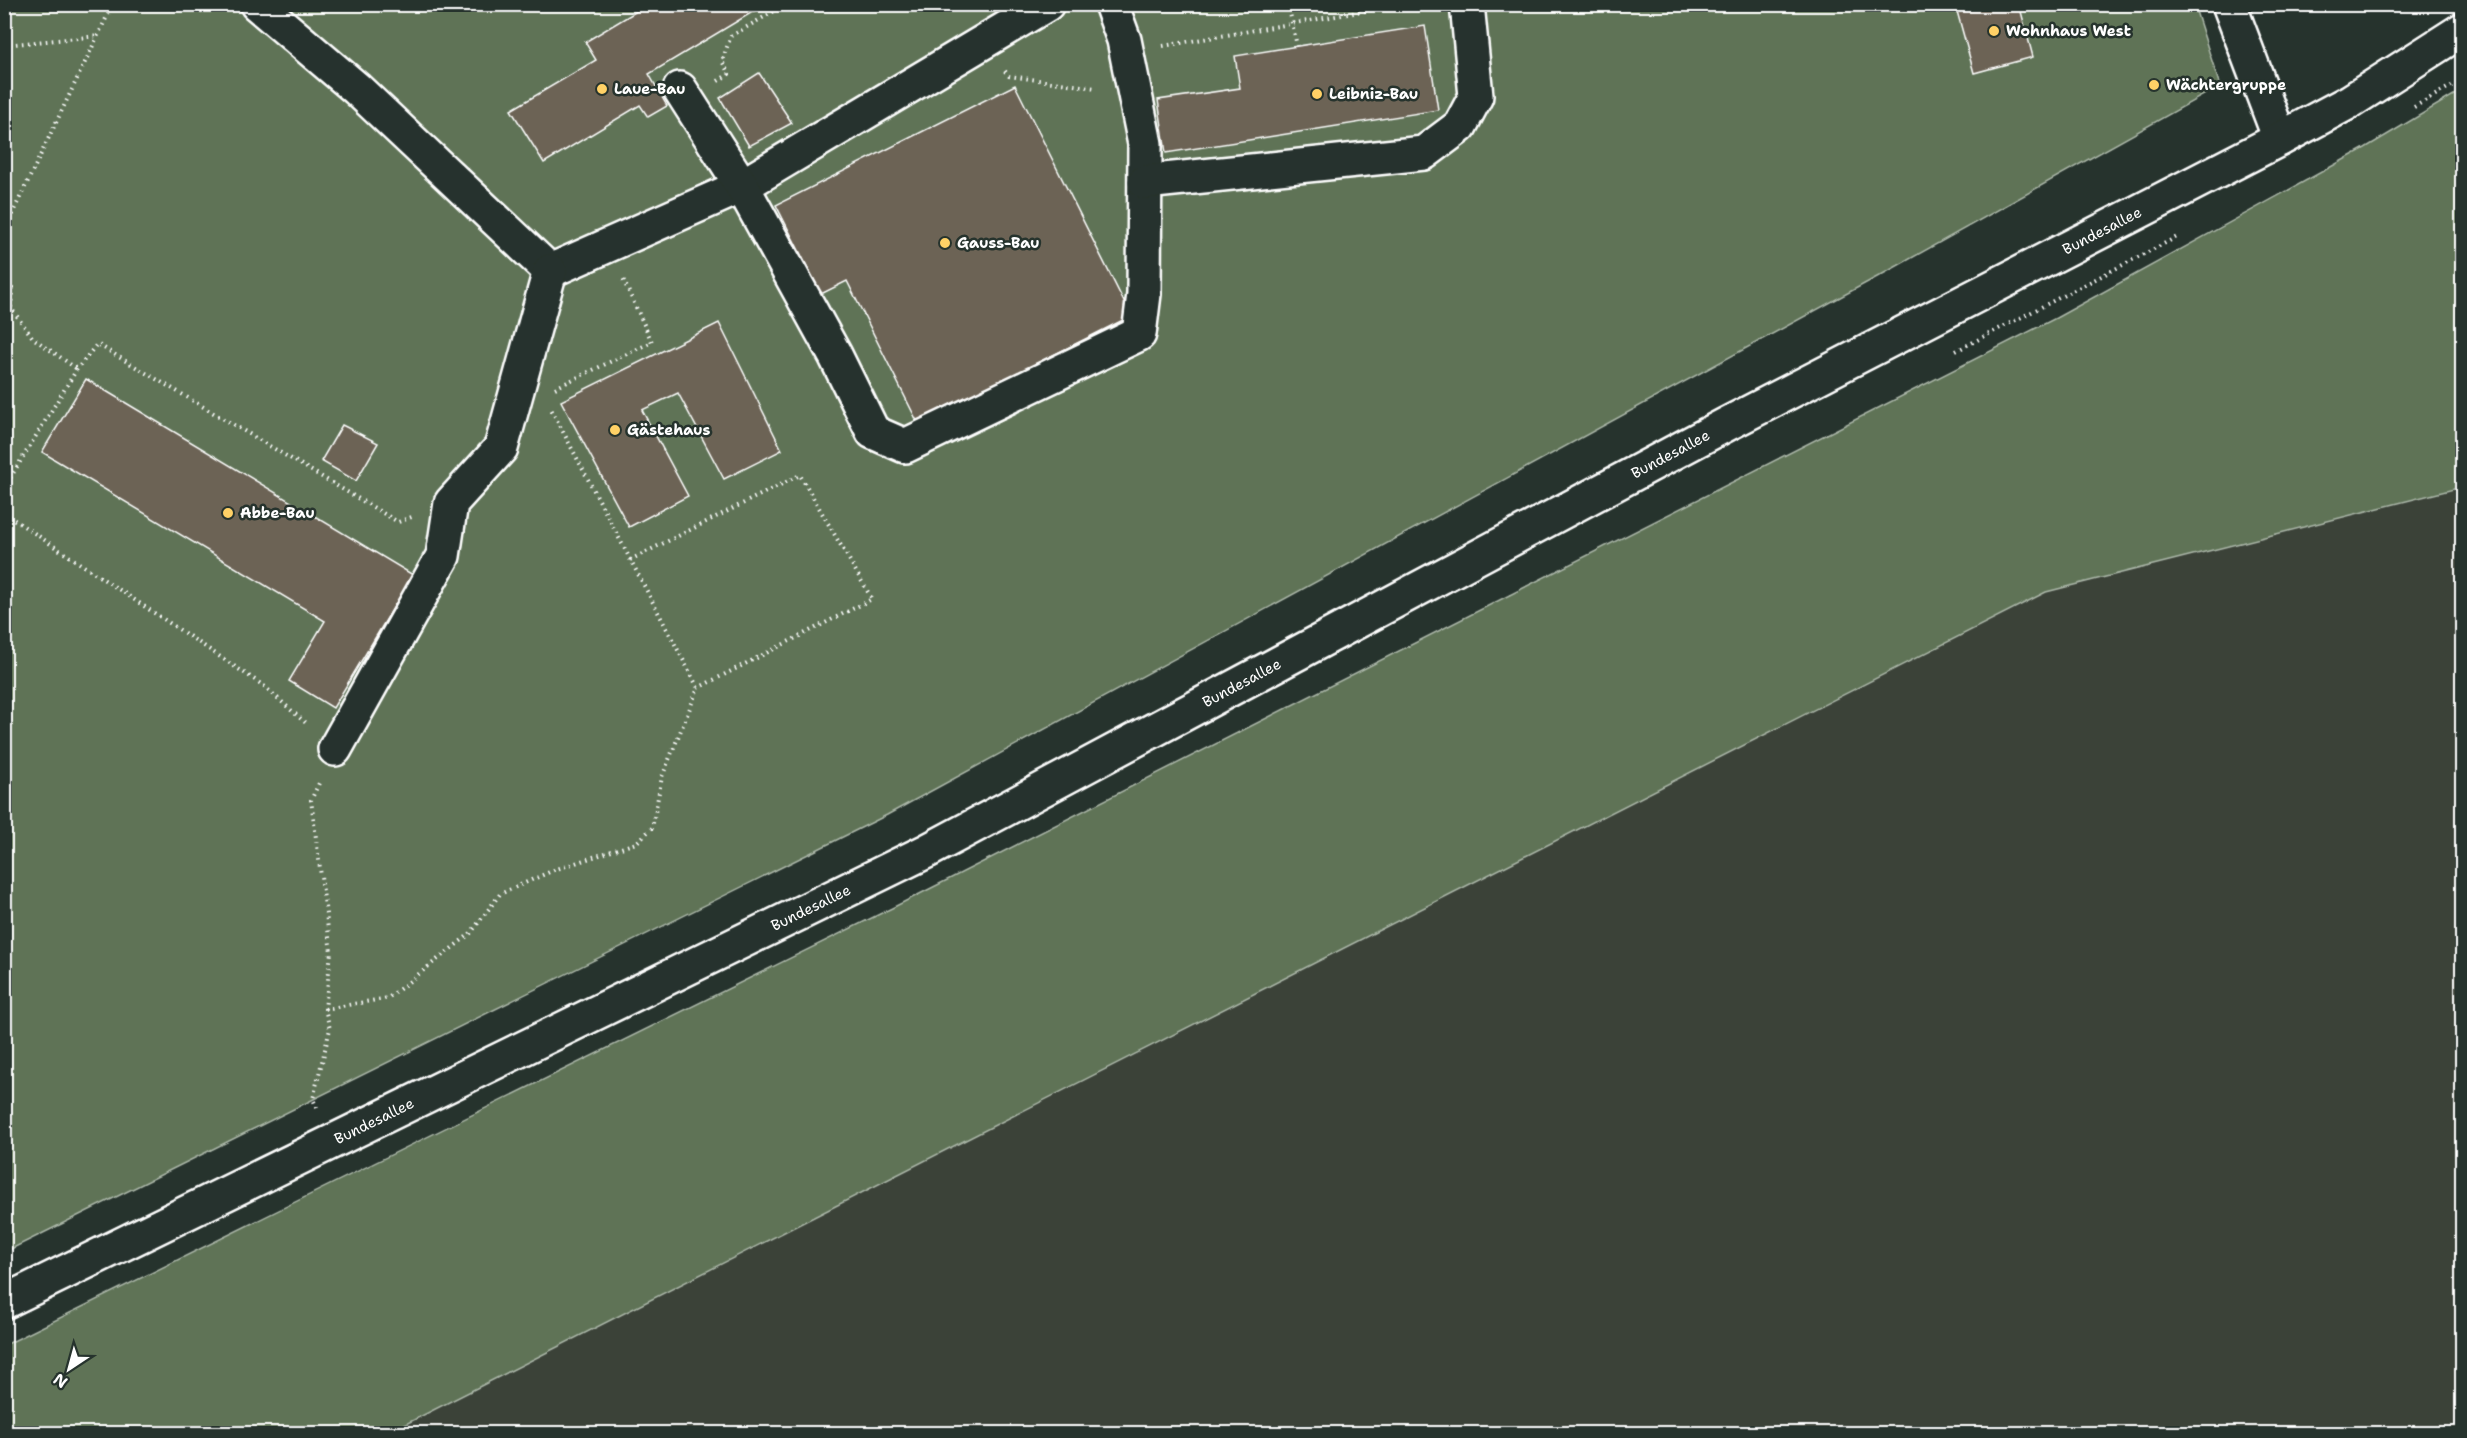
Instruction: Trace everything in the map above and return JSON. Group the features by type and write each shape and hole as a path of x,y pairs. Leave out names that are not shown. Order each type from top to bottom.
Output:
{"main road":[{"path":"257,4 357,89 550,271"},
{"path":"550,271 742,186 1047,4"},
{"path":"684,95 742,186 835,355 873,432 905,446 1138,333 1144,294 1145,144 1127,52 1111,4"},
{"path":"1145,182 1424,153 1460,126 1476,96 1467,4"},
{"path":"2229,4 2280,139"},
{"name":"Bundesallee","path":"4,1302 927,851 1727,424 2280,139 2351,101 2463,30"},
{"path":"334,749 443,556 451,503 501,448 532,386 550,271"}],"path":[{"path":"4,231 113,4"},
{"path":"684,95 729,74 722,61 731,36 787,4"},
{"path":"1288,4 1297,46"},
{"path":"1127,52 1405,4"},
{"path":"4,45 99,36"},
{"path":"981,44 1009,76 1136,94"},
{"path":"607,245 652,342 532,386 630,560 698,688"},
{"path":"4,279 12,288 11,308 33,338 77,369"},
{"path":"4,488 77,369 97,344 398,522 451,503"},
{"path":"325,1009 388,998 470,934 500,894 554,870 636,843 652,828 662,777 698,688 872,599 800,475 630,560"},
{"path":"4,513 264,686 334,749 311,800 332,952 325,1009 330,1029 313,1099"}],"shaded area":[{"path":"2462,90 2462,1433 5,1434 5,1345 892,908 2056,318 2365,148"}],"green space":[{"path":"5,5 2194,5 2220,86 1890,270 887,815 5,1252"},
{"path":"2462,90 2462,487 2046,592 388,1433 5,1433 5,1345 892,908 2056,318 2365,148"}],"building":[{"name":"Laue-Bau","path":"640,4 766,4 649,74 667,106 648,117 640,105 544,163 511,110 596,60 585,42 642,8"},
{"name":"Wohnhaus West","path":"1955,4 2019,4 2033,57 1974,73"},
{"name":"Leibniz-Bau","path":"1425,26 1438,110 1166,153 1158,100 1240,88 1235,56"},
{"path":"759,73 792,123 749,146 720,98"},
{"name":"Gauss-Bau","path":"1015,85 1131,316 918,423 847,281 821,294 776,205"},
{"name":"Gästehaus","path":"719,323 782,450 724,479 678,393 642,410 688,496 629,527 561,401"},
{"name":"Abbe-Bau","path":"86,379 413,575 333,708 289,681 325,621 42,452"},
{"path":"342,425 378,443 356,481 321,461"}],"place":[{"name":"Wohnhaus West","path":"1994,31"},
{"name":"Wächtergruppe","path":"2154,85"},
{"name":"Laue-Bau","path":"602,89"},
{"name":"Leibniz-Bau","path":"1317,94"},
{"name":"Gauss-Bau","path":"945,243"},
{"name":"Gästehaus","path":"615,430"},
{"name":"Abbe-Bau","path":"228,513"}]}
